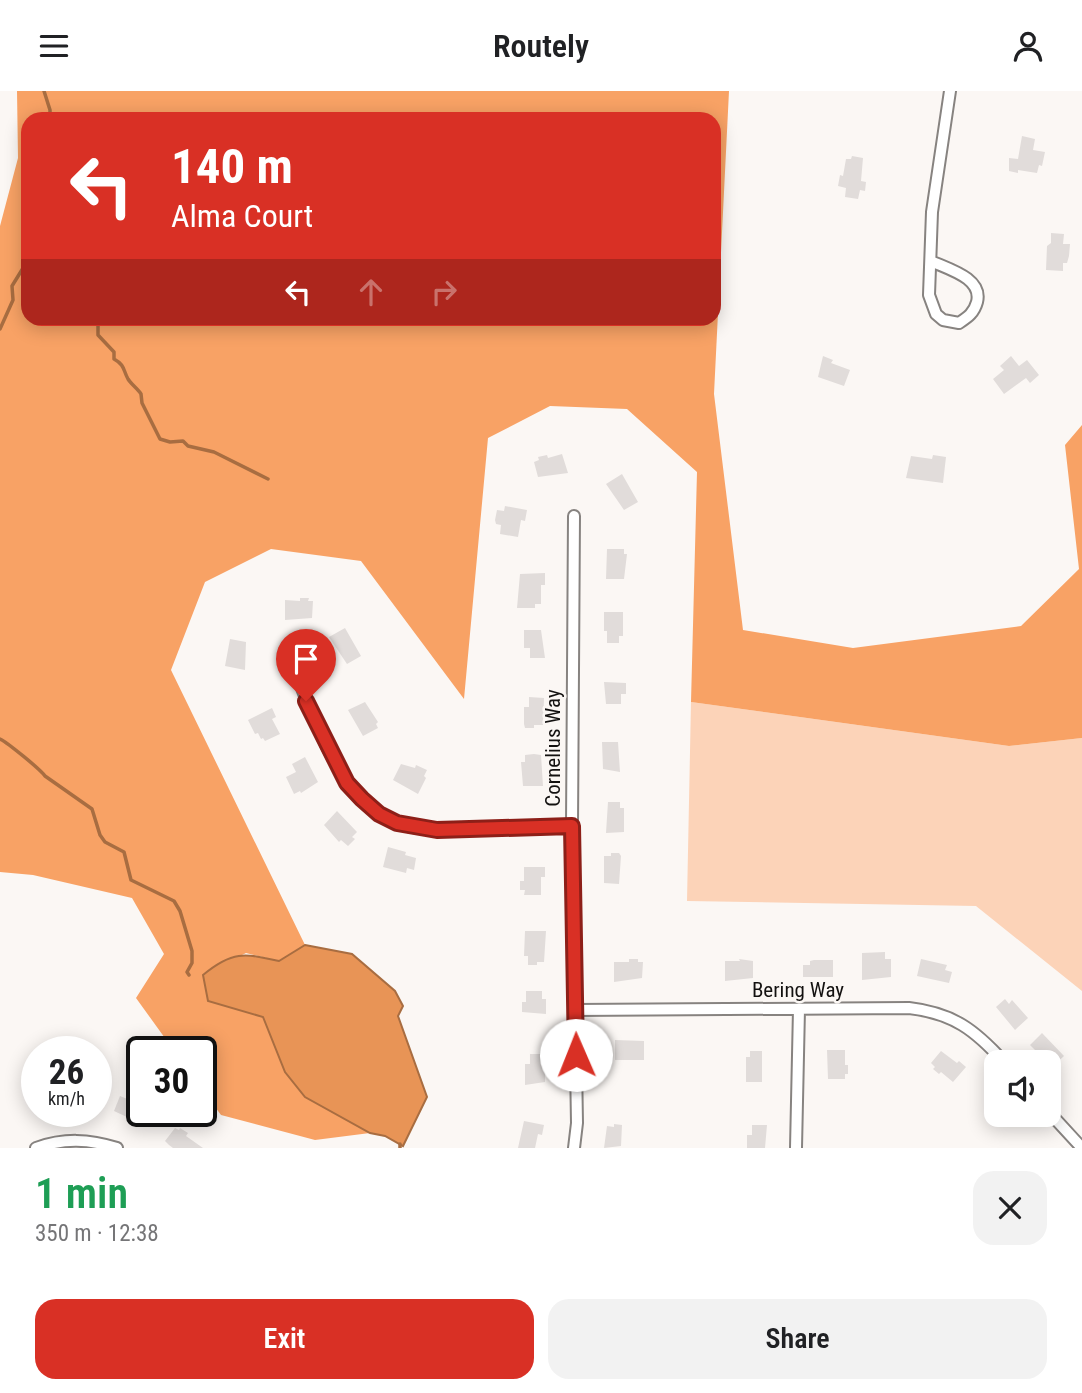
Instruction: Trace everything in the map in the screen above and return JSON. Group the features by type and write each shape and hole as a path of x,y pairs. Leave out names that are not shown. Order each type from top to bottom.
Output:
{"street":[{"path":"931,261 965,278 976,288 978,297 974,311 959,323 943,320 936,314 929,295 930,244 936,183 950,91"},
{"name":"Cornelius Way","path":"574,516 572,826 577,1123 574,1148"},
{"path":"293,666 306,701 347,783 379,814 397,823 437,830 572,826"},
{"name":"Bering Way","path":"575,1010 909,1008 930,1011 957,1021 992,1050"},
{"path":"796,1148 799,1009"},
{"path":"1061,1126 1079,1147"},
{"path":"36,1148 55,1141 70,1140 117,1148"}],"shaded area":[{"path":"17,91 729,91 721,253 721,112 21,112 21,326 717,326 714,394 743,630 853,648 1021,626 1079,569 1065,445 1082,425 1082,738 1009,746 691,702 697,472 627,409 550,406 488,438 464,699 361,561 271,549 205,582 171,670 305,945 279,961 246,953 203,975 208,1000 263,1017 285,1072 305,1096 370,1133 315,1140 221,1115 217,1110 217,1036 163,1036 136,998 164,954 132,898 33,875 0,872 0,226 18,158"},
{"path":"691,702 1009,746 1082,738 1082,991 976,906 687,901"},
{"path":"305,945 352,954 395,991 403,1006 398,1016 427,1097 403,1146 385,1136 370,1133 305,1097 285,1072 263,1017 208,1001 203,975 213,967 239,956 256,956 279,961"}],"building":[{"path":"1022,136 1035,139 1033,150 1045,152 1042,166 1039,165 1037,173 1009,171 1009,158 1018,159"},
{"path":"852,156 863,158 861,181 866,182 865,191 860,190 858,199 845,197 846,188 838,186 846,159 851,159"},
{"path":"1051,233 1064,234 1063,244 1070,244 1063,271 1046,270 1047,246 1051,243"},
{"path":"823,356 833,360 831,363 850,370 844,386 818,377"},
{"path":"1011,356 1019,366 1027,360 1039,375 1030,383 1026,378 1004,394 993,379 1004,370 1000,366"},
{"path":"562,454 568,473 538,477 534,462 539,460 538,457 547,455 548,458"},
{"path":"933,455 946,457 943,483 906,478 911,456 932,459"},
{"path":"622,474 638,502 624,510 606,484"},
{"path":"505,506 527,510 525,521 521,520 518,537 500,534 501,525 496,524 495,520 497,510 504,511"},
{"path":"607,549 624,549 624,554 627,554 624,579 606,579"},
{"path":"545,573 545,585 541,585 541,604 535,604 535,608 517,608 520,574"},
{"path":"300,598 313,601 312,618 285,620 285,600 300,601"},
{"path":"604,612 623,612 623,636 619,636 619,643 607,643"},
{"path":"345,628 361,656 347,664 329,637"},
{"path":"524,630 541,630 545,658 530,658 530,648 524,648"},
{"path":"230,639 246,642 245,670 225,666"},
{"path":"604,682 626,683 626,694 621,694 621,704 606,704"},
{"path":"529,697 544,698 543,725 534,725 534,728 525,728 524,724 524,707 529,707"},
{"path":"365,702 378,722 378,728 363,736 348,710"},
{"path":"272,708 276,717 272,719 280,734 265,741 258,733 255,734 248,720"},
{"path":"602,742 618,742 620,772 603,769"},
{"path":"525,755 541,755 543,786 523,786 521,762 525,762"},
{"path":"305,757 318,782 301,793 300,791 294,794 286,777 296,772 292,764"},
{"path":"401,764 415,768 416,765 427,770 418,794 393,780"},
{"path":"608,802 620,802 620,808 624,808 624,832 606,833"},
{"path":"337,811 357,832 352,837 355,839 348,846 341,840 339,842 324,825"},
{"path":"388,847 416,858 414,870 407,868 406,873 383,867"},
{"path":"611,853 619,853 621,856 619,884 604,883 604,856 611,856"},
{"path":"524,867 545,867 545,877 541,877 541,895 524,895 525,890 520,890 520,881 524,881"},
{"path":"525,931 546,931 544,962 528,965 528,956 524,956"},
{"path":"885,952 885,959 891,959 891,977 862,980 862,953"},
{"path":"629,959 643,962 642,978 614,982 614,962 629,962"},
{"path":"739,959 753,961 753,978 725,981 725,961 740,961"},
{"path":"921,959 947,965 945,970 952,972 949,983 917,976"},
{"path":"833,960 833,977 803,977 803,965 810,965 810,961"},
{"path":"526,991 542,991 542,999 546,999 546,1014 522,1012"},
{"path":"1005,999 1009,1004 1012,1000 1028,1018 1015,1030 996,1007"},
{"path":"1042,1033 1058,1050 1035,1050 1030,1045"},
{"path":"615,1040 644,1041 644,1060 615,1060"},
{"path":"827,1050 845,1050 848,1074 845,1074 845,1079 828,1079"},
{"path":"750,1051 762,1051 762,1082 746,1082 746,1057 750,1057"},
{"path":"941,1051 966,1067 953,1082 933,1069 935,1067 931,1063"},
{"path":"530,1054 545,1054 545,1082 525,1085 525,1064 530,1064"},
{"path":"120,1096 126,1098 126,1117 114,1111"},
{"path":"524,1121 544,1125 542,1135 538,1134 535,1148 518,1148"},
{"path":"614,1124 622,1125 621,1146 604,1148 607,1126 614,1127"},
{"path":"752,1125 767,1125 765,1148 747,1148 747,1135 752,1135"},
{"path":"175,1128 188,1133 186,1136 203,1148 173,1148 165,1141"}],"waterway":[{"path":"44,91 50,112"},
{"path":"0,329 13,300 12,286 21,271"},
{"path":"98,326 98,335 114,352 114,359 141,394 142,403 160,439 170,442 183,441 188,446 214,452 268,479"},
{"path":"0,739 24,756 45,776 92,809 105,842 124,852 131,880 174,901 180,911 192,951 192,963 187,972 189,975"}],"route":[{"path":"306,701 347,783 379,814 397,823 437,830 572,826 576,1055"}]}
